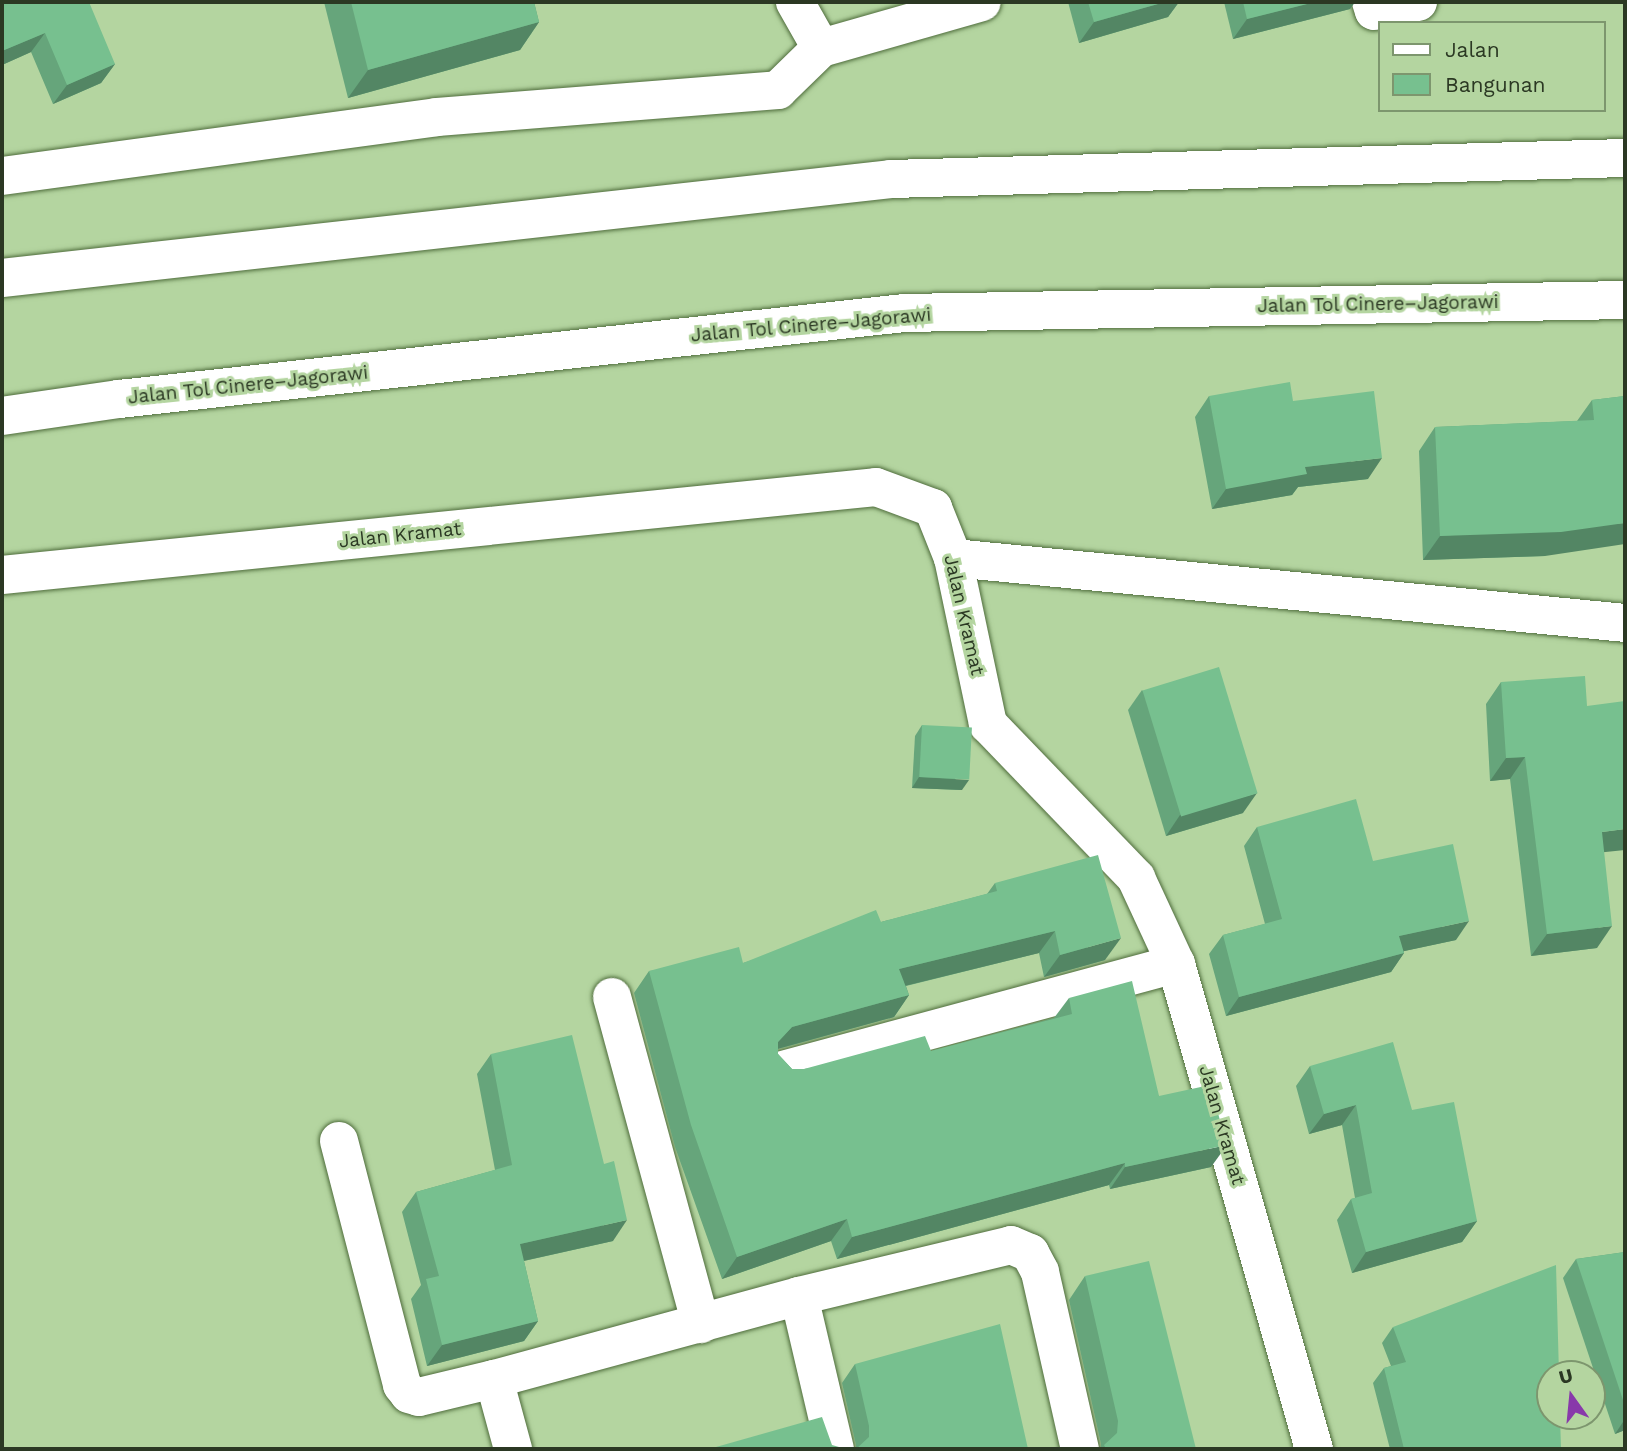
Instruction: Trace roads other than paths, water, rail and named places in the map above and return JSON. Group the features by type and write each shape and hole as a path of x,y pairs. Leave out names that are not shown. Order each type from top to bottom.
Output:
{"main road":[{"path":"795,2 821,48"},
{"path":"2,176 437,117 778,90 821,48 982,2"},
{"path":"1371,2 1374,11 1418,2"},
{"path":"2,278 891,179 1625,158"},
{"name":"Jalan Tol Cinere–Jagorawi","path":"2,416 133,397 904,313 1625,300"},
{"name":"Jalan Kramat","path":"2,575 876,487 933,508 953,558 988,724 1136,878 1176,964 1314,1449"},
{"path":"953,558 1625,623"},
{"path":"783,1070 1176,964"},
{"path":"612,997 701,1324"},
{"path":"339,1141 402,1385 408,1394 419,1397 494,1379 799,1296 1012,1245 1030,1254 1040,1272 1080,1449"},
{"path":"799,1296 835,1449"},
{"path":"494,1379 513,1449"}]}
